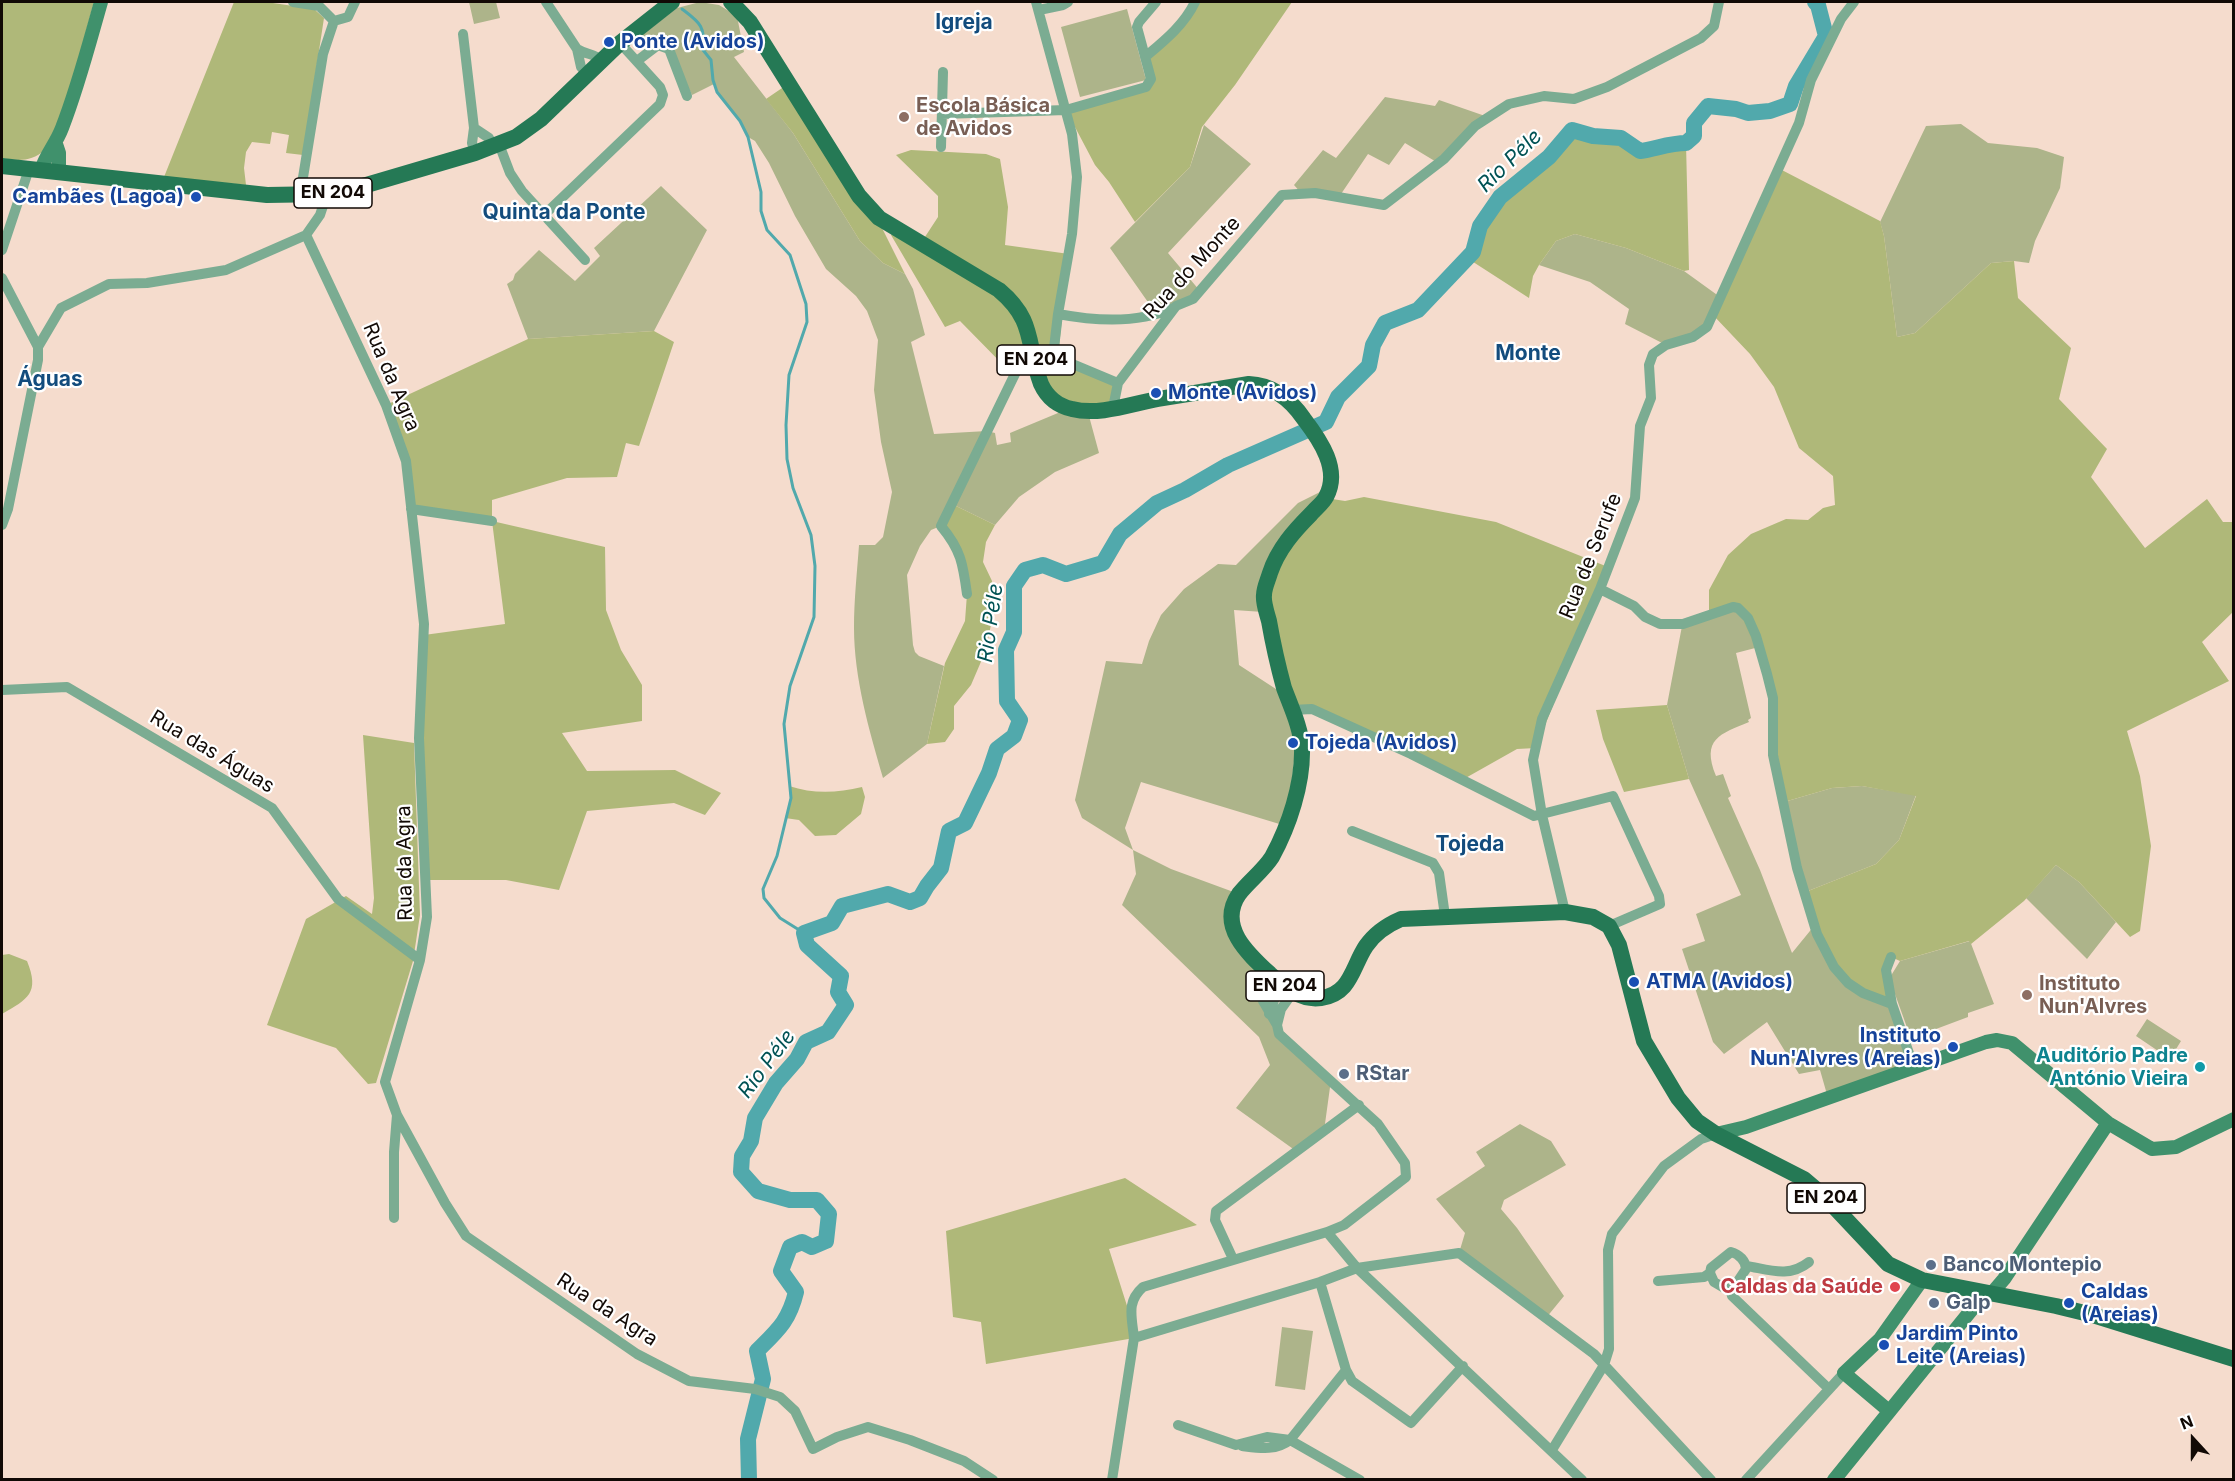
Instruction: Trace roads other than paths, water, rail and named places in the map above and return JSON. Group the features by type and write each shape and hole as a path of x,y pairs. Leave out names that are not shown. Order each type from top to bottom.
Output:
{"main road":[{"name":"EN 204","path":"2,165 267,195 327,194 363,186 496,146 526,131 620,43 664,6 672,2"},
{"name":"EN 204","path":"731,2 750,22 869,208 879,218 999,290 1014,303 1027,326 1042,384 1056,403 1084,411 1249,384 1268,387 1282,395 1302,416 1323,446 1330,468 1330,483 1326,498 1290,536 1273,564 1264,595 1275,656 1301,742 1301,766 1285,831 1271,858 1239,894 1232,911 1237,939 1264,968 1288,988 1313,999 1336,994 1345,987 1366,947 1381,930 1401,919 1565,912 1593,917 1609,926 1619,945 1644,1041 1678,1098 1697,1121 1716,1134 1804,1179 1824,1196 1888,1264 1922,1280 2093,1315 2234,1359"}],"street":[{"path":"2,250 35,169 56,144 71,104 101,2"},
{"path":"293,2 319,6 334,21"},
{"path":"334,21 348,17 355,2"},
{"path":"546,2 577,50 582,67 587,74"},
{"path":"746,2 750,22"},
{"path":"1068,2 1063,5 1037,6 1072,134 1077,191 1054,348 1058,356 1064,360 1118,383"},
{"path":"942,114 1066,110 1146,87 1151,80 1137,27 1156,2"},
{"path":"1145,57 1167,39 1190,12 1195,2"},
{"name":"Rua do Monte","path":"1113,408 1118,383 1176,306 1193,299 1282,195 1315,193 1384,205 1444,159 1475,126 1509,104 1544,96 1574,99 1607,87 1701,38 1714,26 1719,2"},
{"name":"Rua de Serufe","path":"1565,912 1542,814 1533,760 1542,719 1599,589 1635,498 1640,426 1651,398 1649,365 1653,354 1666,345 1693,337 1707,327 1799,123 1811,80 1840,19 1854,2"},
{"path":"300,196 323,54 334,21"},
{"path":"464,34 474,128 472,143 475,153"},
{"path":"544,214 660,104 663,95 660,87 620,43"},
{"path":"637,61 658,45 669,49 687,96"},
{"path":"577,50 584,54 595,55 602,61"},
{"path":"941,147 943,72"},
{"path":"474,128 496,146 522,191 585,260"},
{"path":"56,144 59,153 59,172"},
{"path":"38,347 61,308 109,284 147,282 216,272 306,235 320,214 327,194"},
{"name":"Rua da Agra","path":"306,235 386,405 406,461 424,624 419,738 427,917 420,960 385,1082 397,1115 445,1203 466,1236 637,1354 689,1381 755,1389 780,1397 795,1411 813,1449 837,1437 868,1426 964,1461 993,1479"},
{"path":"2,278 38,347 38,360 29,406 8,509 2,525"},
{"path":"1058,314 1088,319 1113,319 1157,315 1176,306"},
{"path":"967,594 964,571 955,543 941,526 1031,341"},
{"path":"411,509 492,521"},
{"path":"1599,589 1634,606 1645,617 1660,624 1683,624 1733,607 1738,608 1748,618 1756,636 1773,698 1773,755 1797,868 1814,926 1834,967 1848,983 1863,993 1892,1004"},
{"name":"Rua das Águas","path":"2,690 67,687 272,808 338,899 420,960"},
{"path":"1292,710 1311,709 1411,754 1534,816 1613,796 1659,896 1660,904 1609,926"},
{"path":"1352,831 1433,863 1439,873 1445,916"},
{"path":"1891,957 1886,970 1892,1004 1914,1068"},
{"path":"1112,1479 1134,1338 1131,1305 1134,1295 1143,1287 1328,1232 1344,1225 1406,1177 1405,1163 1378,1124 1279,1034 1277,1025 1263,1001 1264,968"},
{"path":"1269,1014 1276,995 1288,988"},
{"path":"1277,1025 1288,988"},
{"path":"1551,1450 1604,1365 1609,1349 1608,1250 1612,1234 1664,1166 1701,1139 1746,1127 1997,1040 2012,1043 2108,1123 2152,1149 2176,1147 2234,1119"},
{"path":"1233,1259 1215,1220 1216,1211 1359,1105"},
{"path":"394,1218 394,1152 397,1115"},
{"path":"1834,1479 1977,1302 1992,1293 2004,1279 2108,1123"},
{"path":"1328,1232 1357,1268 1581,1479"},
{"path":"1658,1281 1704,1277 1731,1252 1738,1255 1747,1266 1788,1272 1799,1270 1809,1262"},
{"path":"1134,1338 1320,1282 1357,1268 1459,1253 1594,1354 1711,1479"},
{"path":"1730,1289 1744,1274 1747,1266"},
{"path":"1710,1273 1714,1282 1720,1287 1730,1289"},
{"path":"1746,1479 1828,1389 1880,1339 1922,1280"},
{"path":"1320,1282 1346,1370 1352,1381 1411,1423 1463,1366"},
{"path":"1730,1289 1732,1296 1828,1389"},
{"path":"1290,1440 1346,1370"},
{"path":"1844,1373 1889,1411"},
{"path":"1178,1425 1236,1444 1267,1437 1290,1440 1360,1479"}],"waterway":[{"name":"Rio Péle","path":"749,1480 748,1439 763,1379 757,1351 782,1324 796,1292 781,1271 790,1247 802,1242 812,1247 826,1241 829,1214 817,1200 790,1200 758,1191 741,1172 742,1156 751,1141 755,1118 776,1083 797,1059 806,1042 828,1032 846,1005 838,992 841,976 807,945 804,933 832,923 842,906 888,894 910,902 920,898 941,868 949,831 965,823 989,773 997,749 1014,736 1020,720 1007,701 1006,650 1014,632 1014,586 1025,570 1043,565 1066,574 1103,563 1120,534 1157,503 1228,465 1326,422 1338,397 1369,366 1373,345 1385,323 1418,310 1473,252 1480,226 1500,197 1549,157 1572,130 1593,136 1621,138 1640,151 1686,143 1694,136 1694,123 1708,106 1736,109 1748,113 1770,111 1790,104 1796,86 1826,36 1818,5 1815,2"},
{"path":"682,9 700,25 703,50 711,60 717,92 740,121 748,137 761,192 761,211 767,230 790,255 806,304 807,322 789,375 786,425 787,459 793,488 811,535 815,566 814,617 790,686 784,724 791,798 777,856 763,889 764,898 780,918 804,933"}],"place":[{"name":"Ponte (Avidos)","path":"609,42"},
{"name":"Escola Básica de Avidos","path":"904,117"},
{"name":"Cambães (Lagoa)","path":"196,197"},
{"name":"Monte (Avidos)","path":"1156,393"},
{"name":"Tojeda (Avidos)","path":"1293,743"},
{"name":"ATMA (Avidos)","path":"1634,982"},
{"name":"Instituto Nun'Alvres","path":"2027,995"},
{"name":"Instituto Nun'Alvres (Areias)","path":"1953,1047"},
{"name":"Auditório Padre António Vieira","path":"2200,1067"},
{"name":"RStar","path":"1344,1074"},
{"name":"Banco Montepio","path":"1931,1265"},
{"name":"Caldas da Saúde","path":"1895,1287"},
{"name":"Galp","path":"1934,1303"},
{"name":"Caldas (Areias)","path":"2069,1303"},
{"name":"Jardim Pinto Leite (Areias)","path":"1884,1345"}],"district":[{"name":"Igreja","path":"964,23"},
{"name":"Quinta da Ponte","path":"564,213"},
{"name":"Monte","path":"1528,354"},
{"name":"Águas","path":"50,380"},
{"name":"Tojeda","path":"1470,845"}]}
